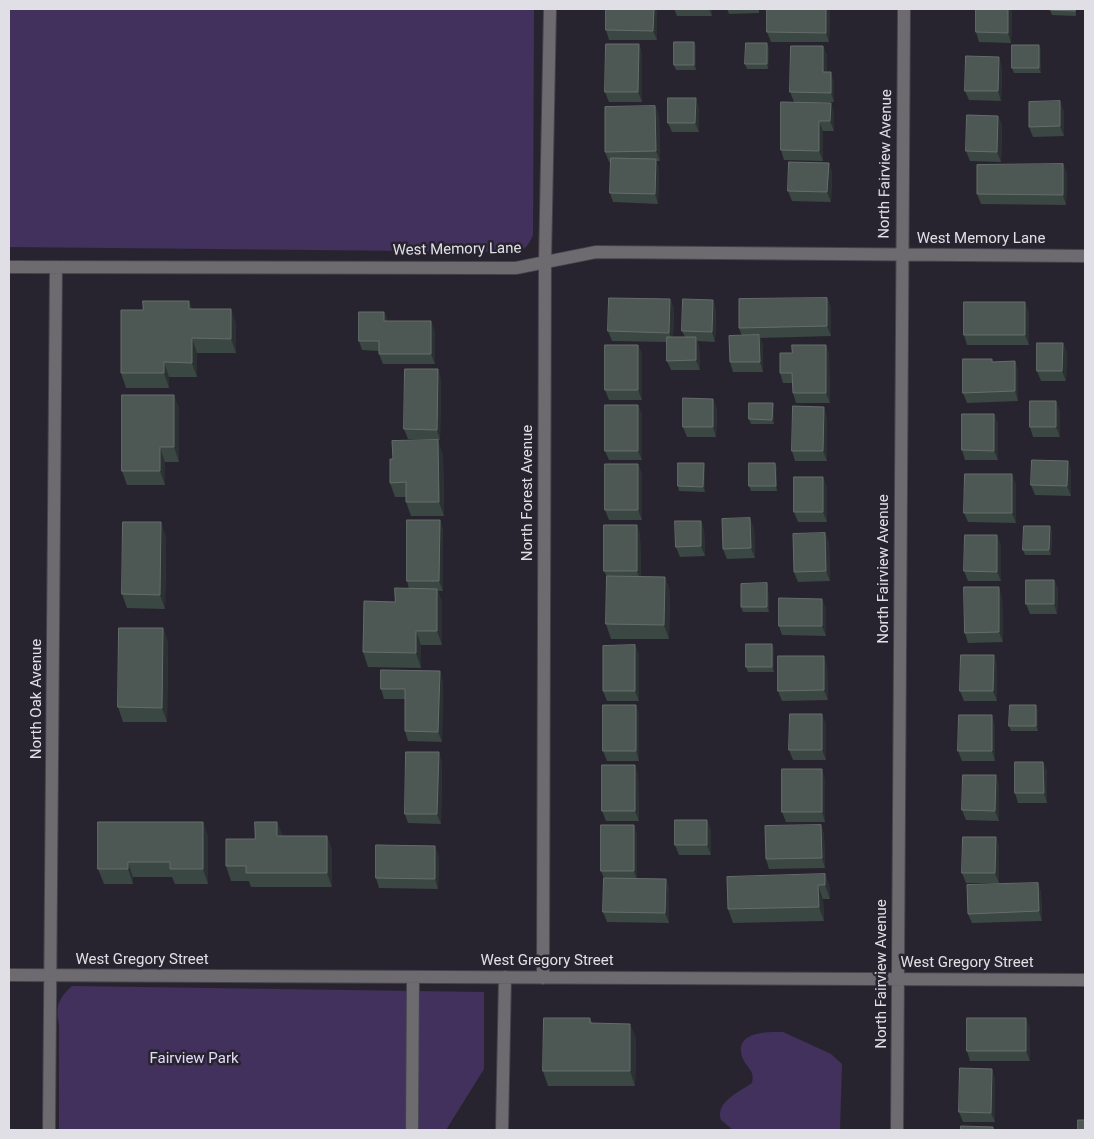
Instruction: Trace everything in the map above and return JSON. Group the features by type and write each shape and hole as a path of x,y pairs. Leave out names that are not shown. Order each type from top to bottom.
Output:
{"street":[{"name":"North Forest Avenue","path":"543,978 545,262 550,9"},
{"name":"North Fairview Avenue","path":"897,1130 904,9"},
{"name":"West Memory Lane","path":"9,267 516,268 596,252 1085,256"},
{"name":"North Oak Avenue","path":"49,1130 52,976 56,267"},
{"name":"West Gregory Street","path":"9,976 1085,980"},
{"path":"412,1130 413,977"},
{"path":"502,1130 504,978"}],"green space":[{"path":"9,9 534,9 533,235 527,246 515,252 9,247"},
{"name":"Fairview Park","path":"72,986 484,992 484,1069 446,1130 59,1130 58,1007 64,994"},
{"path":"783,1032 831,1054 842,1064 840,1130 733,1130 721,1120 721,1108 729,1098 752,1083 752,1073 743,1059 742,1043 747,1038 760,1033"}],"building":[{"path":"606,9 654,9 653,31 606,30"},
{"path":"767,9 826,9 826,33 767,32"},
{"path":"976,9 1008,9 1008,33 976,32"},
{"path":"1075,9 1075,11 1050,10"},
{"path":"674,42 694,42 694,65 674,65"},
{"path":"746,43 767,43 767,64 745,64"},
{"path":"606,44 639,44 638,92 605,92"},
{"path":"1012,45 1039,45 1039,68 1012,68"},
{"path":"791,46 823,46 823,72 831,72 831,93 790,92"},
{"path":"966,56 999,57 998,91 965,91"},
{"path":"668,98 696,98 695,123 668,123"},
{"path":"1060,101 1060,126 1029,127 1029,102"},
{"path":"781,102 831,103 830,121 819,121 819,151 781,150"},
{"path":"655,106 656,151 605,152 605,107"},
{"path":"967,115 998,116 997,152 966,151"},
{"path":"611,158 656,159 655,194 610,193"},
{"path":"789,162 829,163 827,192 788,191"},
{"path":"1063,164 1063,195 977,194 977,165"},
{"path":"609,298 670,299 669,333 608,331"},
{"path":"827,298 827,326 739,328 739,299"},
{"path":"683,299 713,300 712,332 682,331"},
{"path":"143,301 189,301 189,309 231,309 231,339 192,338 192,363 164,362 164,373 121,373 121,310 143,310"},
{"path":"964,302 1025,302 1025,335 964,335"},
{"path":"359,312 384,312 384,321 431,321 431,354 379,354 379,341 359,341"},
{"path":"759,335 760,362 730,362 729,336"},
{"path":"667,337 696,337 696,360 667,361"},
{"path":"1037,343 1063,343 1062,371 1037,371"},
{"path":"605,345 638,345 638,390 605,390"},
{"path":"792,345 826,345 826,393 793,393 792,373 780,373 780,353 792,353"},
{"path":"963,359 992,359 992,362 1015,361 1015,391 963,393"},
{"path":"405,369 438,369 437,430 404,429"},
{"path":"122,395 174,395 174,447 160,447 160,471 122,471"},
{"path":"683,398 713,399 713,427 683,427"},
{"path":"1030,401 1056,401 1056,427 1030,427"},
{"path":"749,403 773,403 772,420 749,419"},
{"path":"605,405 638,405 638,451 605,451"},
{"path":"793,406 824,407 823,451 792,451"},
{"path":"962,414 994,414 994,451 962,450"},
{"path":"438,440 439,502 406,502 406,482 390,483 390,459 393,459 392,441"},
{"path":"1032,460 1068,461 1067,486 1031,485"},
{"path":"678,463 704,463 703,487 678,486"},
{"path":"749,463 775,463 776,486 749,486"},
{"path":"605,464 638,464 638,510 605,510"},
{"path":"965,474 1012,474 1012,513 964,513"},
{"path":"794,477 823,477 823,512 794,512"},
{"path":"750,518 751,548 723,549 722,519"},
{"path":"407,520 440,520 439,581 407,581"},
{"path":"675,521 701,521 701,546 676,547"},
{"path":"123,522 161,522 160,595 122,594"},
{"path":"604,525 637,525 637,571 604,571"},
{"path":"1024,526 1050,526 1049,550 1023,550"},
{"path":"825,533 826,571 794,572 793,534"},
{"path":"965,535 997,535 997,572 964,571"},
{"path":"607,576 665,577 664,625 606,624"},
{"path":"1026,580 1054,580 1054,604 1026,604"},
{"path":"767,583 767,607 741,607 741,584"},
{"path":"964,587 999,587 999,632 965,633"},
{"path":"395,588 437,589 437,631 416,631 416,653 363,652 364,601 395,602"},
{"path":"779,598 822,599 822,626 779,626"},
{"path":"119,628 163,628 162,708 118,707"},
{"path":"746,644 772,644 772,667 746,667"},
{"path":"635,645 635,691 603,691 603,646"},
{"path":"961,655 994,655 993,691 960,691"},
{"path":"778,656 824,656 824,690 778,691"},
{"path":"381,670 440,671 438,732 405,731 405,689 381,689"},
{"path":"603,705 636,705 636,751 603,751"},
{"path":"1010,705 1036,705 1036,726 1009,726"},
{"path":"790,714 822,714 822,750 789,750"},
{"path":"959,715 992,715 992,751 958,751"},
{"path":"406,752 439,752 437,814 405,814"},
{"path":"1015,762 1043,762 1044,793 1015,793"},
{"path":"602,765 635,765 635,811 602,811"},
{"path":"782,769 822,769 822,812 782,812"},
{"path":"963,775 996,775 995,811 962,810"},
{"path":"675,820 707,820 707,845 675,845"},
{"path":"98,822 203,822 203,869 170,869 170,862 128,862 128,869 98,869"},
{"path":"255,822 277,822 277,836 327,836 327,873 246,873 246,866 226,866 226,839 255,839"},
{"path":"601,825 634,825 634,871 601,871"},
{"path":"821,825 822,858 766,859 765,826"},
{"path":"963,837 996,837 995,873 962,873"},
{"path":"376,845 435,846 435,879 376,878"},
{"path":"825,874 825,885 818,885 819,907 728,909 727,877"},
{"path":"604,878 666,879 665,913 603,912"},
{"path":"1038,883 1039,911 968,914 967,885"},
{"path":"544,1018 590,1018 590,1023 630,1024 630,1071 543,1071"},
{"path":"967,1018 1026,1018 1026,1051 967,1051"},
{"path":"960,1068 992,1069 991,1113 959,1112"},
{"path":"1078,1120 1085,1120 1085,1130 1078,1130"},
{"path":"961,1126 993,1127 993,1130 961,1130"}]}
